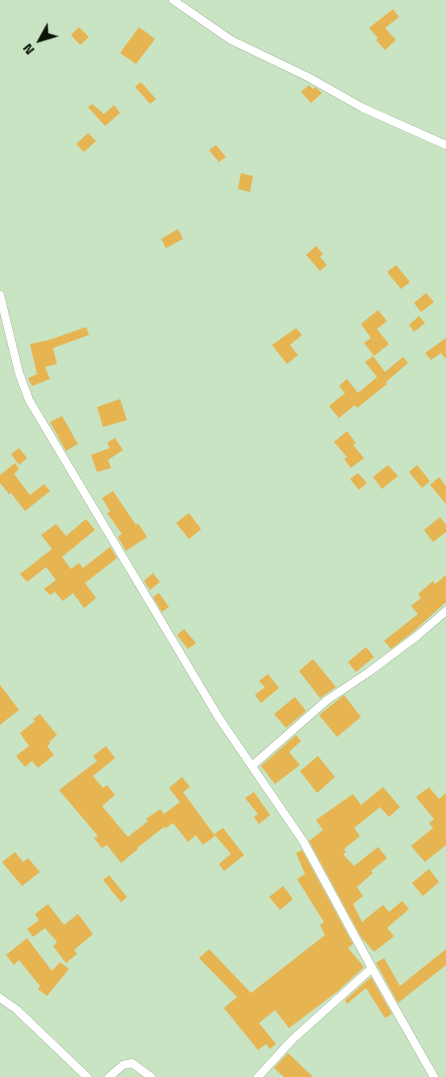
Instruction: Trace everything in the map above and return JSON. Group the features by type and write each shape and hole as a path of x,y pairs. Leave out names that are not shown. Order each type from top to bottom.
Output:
{"street":[{"path":"173,0 231,40 308,77 363,108 446,145"},
{"path":"0,295 19,373 29,400 219,718 303,841 434,1077"},
{"path":"253,766 327,700 369,672 446,611"},
{"path":"258,1077 292,1040 372,968"},
{"path":"0,998 16,1009 87,1077"},
{"path":"109,1077 123,1065 132,1064 151,1077"}],"building":[{"path":"393,9 399,17 385,28 396,40 385,50 369,28"},
{"path":"79,27 89,37 80,45 71,35"},
{"path":"139,27 155,39 136,64 120,53"},
{"path":"141,82 156,99 150,104 135,87"},
{"path":"309,85 322,93 311,103 301,92"},
{"path":"92,104 104,114 114,105 120,113 105,126 88,107"},
{"path":"88,133 96,141 84,152 76,144"},
{"path":"216,145 226,157 219,162 209,150"},
{"path":"241,173 253,176 250,192 238,189"},
{"path":"178,229 183,239 166,248 161,239"},
{"path":"316,246 323,254 320,257 327,265 320,271 306,255"},
{"path":"396,265 410,282 401,289 387,272"},
{"path":"426,293 434,302 421,312 414,303"},
{"path":"378,310 387,321 377,329 389,344 374,356 364,343 371,338 361,324"},
{"path":"419,316 425,323 414,332 409,325"},
{"path":"86,327 89,335 53,348 57,364 45,367 50,379 32,386 28,378 37,374 30,344 49,340"},
{"path":"296,328 302,335 290,345 298,355 287,364 272,345"},
{"path":"446,338 446,359 441,353 431,360 425,353"},
{"path":"373,356 385,372 403,357 408,363 386,382 387,384 357,408 355,405 339,418 329,406 345,393 339,386 347,379 358,393 377,377 365,362"},
{"path":"120,399 127,420 103,427 97,407"},
{"path":"62,416 78,444 66,451 50,422"},
{"path":"347,431 356,443 353,445 364,458 351,468 344,459 347,457 334,442"},
{"path":"115,438 123,450 108,460 111,468 97,472 91,455 110,448 107,443"},
{"path":"19,448 27,458 19,465 11,454"},
{"path":"15,463 19,469 14,474 30,495 44,484 50,491 25,511 11,493 9,494 0,483 0,475"},
{"path":"388,465 398,476 382,489 373,477"},
{"path":"417,465 430,481 422,488 409,472"},
{"path":"358,473 367,483 359,490 350,479"},
{"path":"439,477 446,486 446,504 430,485"},
{"path":"113,491 136,525 138,523 147,537 126,551 118,537 122,534 107,513 110,511 102,498"},
{"path":"189,513 201,529 189,539 176,523"},
{"path":"440,517 446,525 446,532 433,542 424,530"},
{"path":"86,519 95,530 62,557 71,569 79,563 83,568 110,547 117,558 85,583 96,598 84,608 73,593 63,601 55,592 50,595 44,589 56,580 46,567 27,582 20,574 52,549 41,535 56,524 66,536"},
{"path":"153,573 160,582 150,590 144,581"},
{"path":"446,575 446,602 391,649 384,641 418,614 411,606 421,598 418,594 433,581 435,584"},
{"path":"159,593 169,607 162,612 153,597"},
{"path":"184,629 196,643 188,649 177,635"},
{"path":"366,647 374,657 356,672 348,662"},
{"path":"313,659 336,687 320,698 299,671"},
{"path":"268,674 279,688 261,703 255,695 265,687 259,681"},
{"path":"0,685 19,710 0,725"},
{"path":"344,695 361,717 337,737 319,715"},
{"path":"295,697 306,711 286,728 274,714"},
{"path":"40,714 57,735 47,746 54,755 38,768 32,761 25,767 16,756 29,746 20,733 35,721 33,719"},
{"path":"296,735 301,741 289,752 300,765 275,784 261,766"},
{"path":"106,746 115,758 93,776 103,788 107,785 115,795 102,806 128,837 148,821 146,819 160,809 164,814 180,802 169,788 182,777 190,787 183,792 215,836 203,845 196,835 188,842 173,823 166,828 164,827 121,863 107,845 102,848 94,838 98,836 59,790 97,761 93,756"},
{"path":"318,756 335,777 317,793 300,771"},
{"path":"383,787 400,807 389,817 380,807 354,828 360,836 344,849 346,852 343,854 354,866 378,847 387,858 371,871 373,873 357,887 363,896 353,904 362,922 383,905 389,912 402,901 409,909 387,928 394,936 374,952 361,937 309,841 323,830 316,820 353,794 361,805"},
{"path":"429,787 439,799 446,793 446,845 425,862 411,846 433,828 429,823 434,819 416,797"},
{"path":"254,792 270,815 259,824 254,817 258,814 245,798"},
{"path":"223,828 244,855 224,871 219,864 231,854 214,834"},
{"path":"302,850 353,944 348,948 364,967 338,991 289,1028 275,1010 259,1023 276,1044 270,1049 266,1044 258,1050 224,1008 237,997 199,958 209,949 251,993 325,935 320,925 324,922 297,879 305,874 296,853"},
{"path":"15,852 23,862 28,858 40,872 22,886 2,862"},
{"path":"429,869 439,882 423,896 412,883"},
{"path":"109,875 127,897 121,902 103,880"},
{"path":"283,886 293,899 280,910 269,897"},
{"path":"48,904 64,925 78,914 93,934 74,950 77,954 66,963 53,946 57,942 45,928 33,937 27,929 39,920 35,914"},
{"path":"27,938 52,971 60,962 69,969 47,996 38,989 40,986 19,960 14,965 6,955"},
{"path":"446,949 446,965 398,1003 376,963 384,958 400,986"},
{"path":"371,977 392,1014 385,1018 366,988 347,1004 345,1000"},
{"path":"288,1053 313,1077 284,1077 274,1068"}]}
